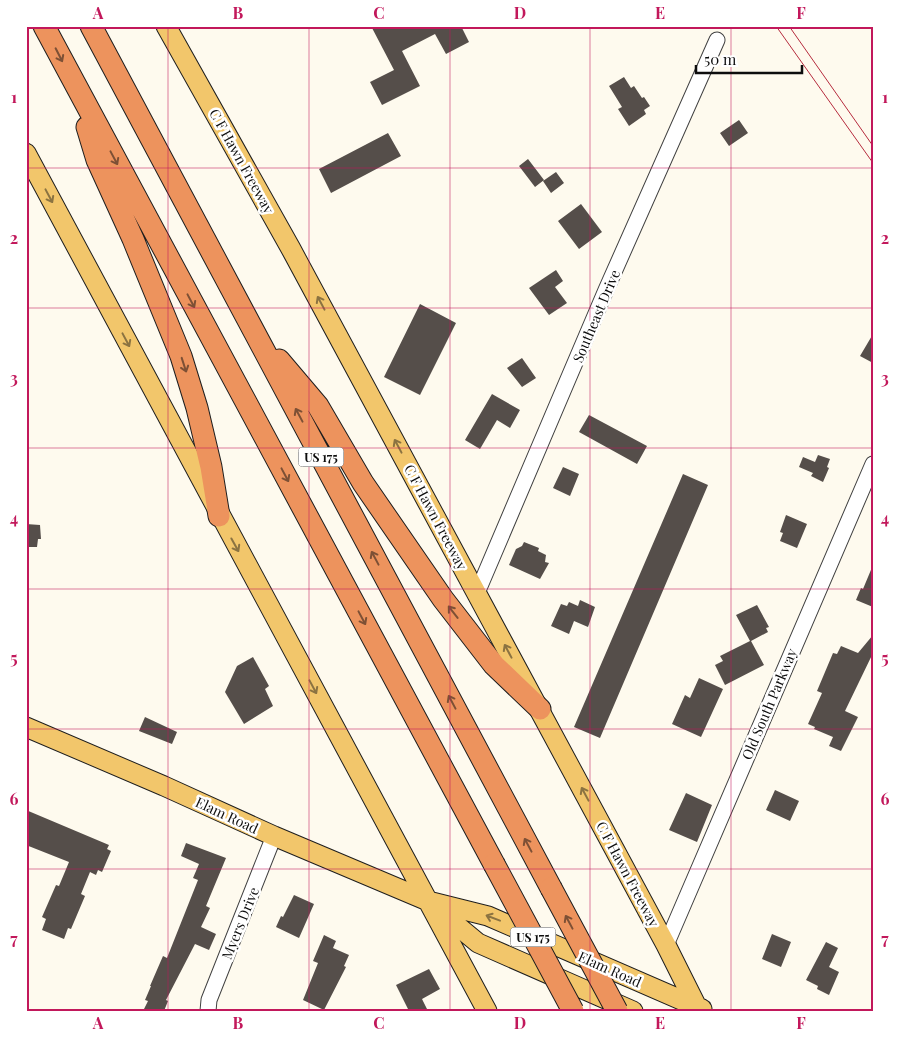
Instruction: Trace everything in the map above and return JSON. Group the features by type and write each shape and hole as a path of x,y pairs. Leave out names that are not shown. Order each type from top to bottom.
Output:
{"highway":[{"name":"US 175","path":"44,26 573,1011"},
{"name":"US 175","path":"91,26 617,1011"},
{"path":"74,84 97,160 136,247 181,356 197,408 211,467 219,516"},
{"path":"253,330 318,406 363,483 449,607 494,665 540,709"}],"main road":[{"name":"C F Hawn Freeway","path":"166,26 291,249 701,1010"},
{"path":"26,153 219,516 289,642 487,1011"},
{"name":"Elam Road","path":"26,726 274,836 428,901 488,916 701,1010"},
{"name":"Elam Road","path":"428,901 478,944 633,1011"}],"street":[{"name":"Southeast Drive","path":"477,593 606,290 718,40"},
{"name":"Old South Parkway","path":"666,945 873,464"},
{"name":"Myers Drive","path":"208,1011 210,1000 274,836"}],"building":[{"path":"371,26 461,26 469,42 446,54 435,34 402,51 420,86 382,105 370,82 394,70"},
{"path":"624,77 631,88 634,86 650,106 644,110 646,114 629,126 618,109 622,107 609,86"},
{"path":"739,120 748,133 729,146 720,133"},
{"path":"388,133 401,156 331,193 319,169"},
{"path":"528,159 544,180 535,187 519,166"},
{"path":"556,172 564,183 551,193 543,181"},
{"path":"581,204 602,232 579,249 558,221"},
{"path":"556,270 563,281 555,287 567,303 549,315 529,288"},
{"path":"420,304 456,323 420,395 384,377"},
{"path":"873,334 873,363 860,356"},
{"path":"522,358 536,378 522,387 507,368"},
{"path":"492,394 520,410 510,428 497,420 480,449 465,440"},
{"path":"589,415 647,446 637,464 579,432"},
{"path":"818,455 830,459 827,467 829,468 823,482 811,476 813,473 799,467 803,457 815,462"},
{"path":"563,467 579,474 570,496 553,488"},
{"path":"683,474 708,485 600,738 574,727"},
{"path":"786,515 807,524 797,548 780,541 783,533 780,532"},
{"path":"26,524 40,525 41,539 38,539 37,547 26,547"},
{"path":"524,542 539,548 538,551 546,555 545,562 549,563 540,579 509,565 516,549 522,546"},
{"path":"873,565 873,607 856,600"},
{"path":"580,600 595,607 588,627 574,621 569,634 551,626 561,604 567,606 569,602 578,606"},
{"path":"757,605 769,627 766,628 768,632 751,641 764,665 725,685 715,665 723,661 720,656 750,641 736,615"},
{"path":"873,635 873,653 845,711 858,717 841,751 829,746 833,737 814,729 815,727 808,724 822,693 817,691 833,653 837,654 841,646 858,653"},
{"path":"253,657 269,686 265,689 273,706 244,724 225,692 237,666"},
{"path":"699,678 723,689 701,737 672,724 685,695 690,698"},
{"path":"145,717 177,732 172,744 139,731"},
{"path":"775,790 799,801 790,821 766,810"},
{"path":"686,793 712,805 697,842 669,830"},
{"path":"26,810 109,845 107,849 111,851 102,872 98,870 96,875 90,872 81,894 85,896 71,929 68,928 64,939 42,930 46,919 42,917 56,885 59,886 69,862 26,845"},
{"path":"186,843 226,858 206,906 210,908 201,927 216,934 209,950 195,944 166,1000 168,1001 164,1011 143,1011 148,1001 145,1000 150,986 163,956 167,958 198,880 193,878 199,864 181,856"},
{"path":"294,895 314,904 299,938 276,927"},
{"path":"772,934 791,942 781,967 762,959"},
{"path":"324,935 336,941 333,948 349,955 344,966 346,967 324,1010 303,1000 318,963 313,961"},
{"path":"826,942 838,948 829,967 839,972 829,995 817,989 818,986 806,980"},
{"path":"429,969 440,989 422,999 428,1011 409,1011 396,985"}],"tram line":[{"path":"776,26 873,163"},
{"path":"789,26 873,146"}]}
